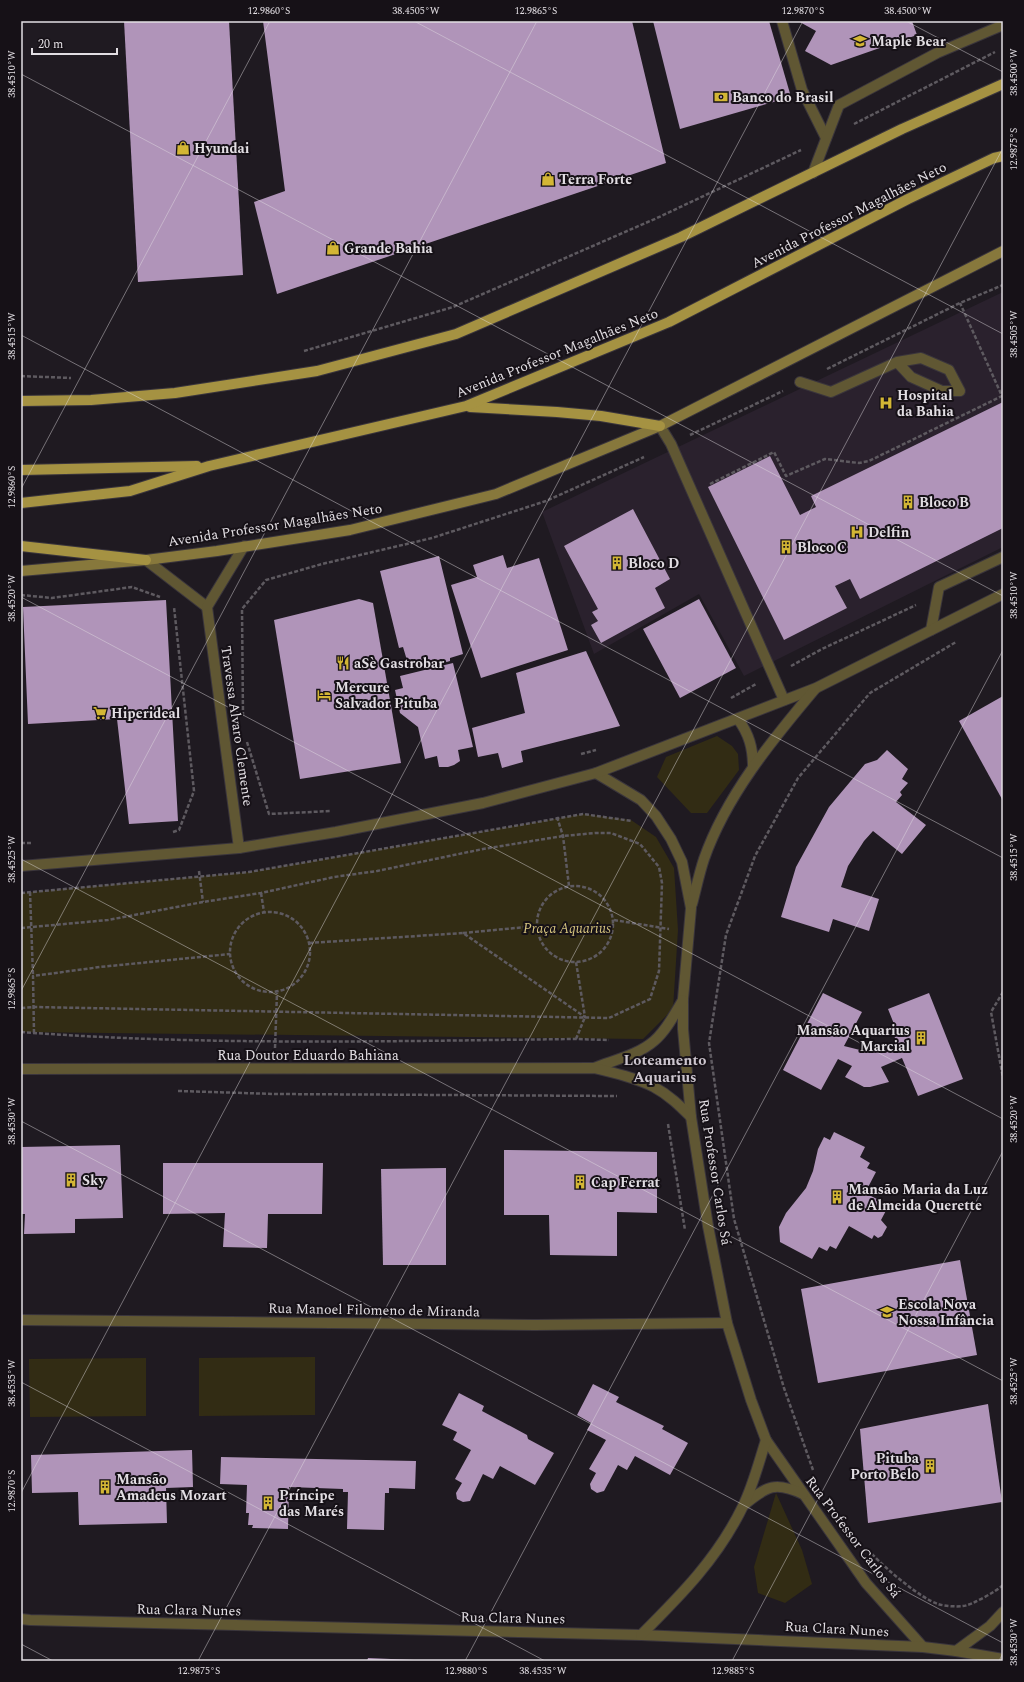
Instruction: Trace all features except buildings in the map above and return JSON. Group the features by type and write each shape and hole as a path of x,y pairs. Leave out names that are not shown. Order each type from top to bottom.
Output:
{"main road":[{"path":"21,401 91,400 183,392 317,371 456,334 680,237 902,129 1003,84"},
{"name":"Avenida Professor Magalhães Neto","path":"21,503 130,491 209,466 466,406 669,322 908,199 994,158 1003,156"},
{"name":"Avenida Professor Magalhães Neto","path":"21,571 146,560 350,530 496,494 660,426 1003,251"},
{"path":"466,406 601,416 660,426"},
{"path":"21,470 209,466"},
{"path":"21,546 146,560"}],"street":[{"path":"782,21 802,90 826,138"},
{"path":"813,173 839,105 937,53 1003,25"},
{"path":"800,382 831,392 897,362 921,358 949,370 960,391 942,391 911,377 897,362"},
{"path":"660,426 671,444 784,700"},
{"path":"146,560 207,607 244,546"},
{"path":"931,630 940,587 1003,557"},
{"path":"21,866 239,848 336,832 483,803 596,773 816,688 1003,594"},
{"name":"Travessa Alvaro Clemente","path":"207,607 239,848"},
{"path":"691,908 703,860 720,822 753,767 816,688"},
{"path":"738,719 746,730 751,742 753,767"},
{"name":"Rua Professor Carlos Sá","path":"596,773 641,800 656,816 671,839 682,862 691,908 683,999 685,1059 692,1117 708,1226 727,1323 751,1400 766,1440 803,1494 866,1583 923,1647"},
{"name":"Rua Doutor Eduardo Bahiana","path":"594,1068 635,1053 655,1041 669,1023 683,999"},
{"name":"Rua Doutor Eduardo Bahiana","path":"21,1069 594,1068 637,1080 656,1088 673,1100 692,1117"},
{"name":"Rua Manoel Filomeno de Miranda","path":"21,1320 535,1325 727,1323"},
{"path":"641,1635 702,1571 723,1543 743,1505 766,1440"},
{"path":"743,1505 758,1493 771,1488 782,1486 803,1494"},
{"path":"956,1651 990,1626 1003,1612"},
{"name":"Rua Clara Nunes","path":"21,1619 641,1635 923,1647 1003,1659"}],"path":[{"path":"303,351 453,307 657,218 826,138 996,51"},
{"path":"243,716 242,609 266,580 322,564 432,538 546,501 671,444 960,303 1003,285"},
{"path":"692,493 774,452 786,476 824,459 859,463 869,461 1002,396 960,303"},
{"path":"21,376 76,379"},
{"path":"21,595 52,598 132,587 166,600"},
{"path":"726,700 822,649 938,595"},
{"path":"173,602 194,791 179,830"},
{"path":"814,1472 784,1388 734,1219 709,1043 726,935 754,856 798,778 870,693 959,640"},
{"path":"246,739 269,814 334,811"},
{"path":"579,755 602,748"},
{"path":"21,893 249,872 557,817 583,814 631,820 637,824"},
{"path":"557,817 563,836 570,886"},
{"path":"21,928 108,920 203,902 261,893 334,877 376,871 483,849 594,832 611,833 640,844 659,867 662,883 659,971 650,999 608,1018 34,1007 21,1008"},
{"path":"196,851 203,902"},
{"path":"570,886 582,886 594,890 603,897 611,908 614,920 613,932 608,944 599,954 588,960 576,962 564,961 554,956 545,948 539,937 537,926 538,914 550,895 559,889 570,886"},
{"path":"30,892 34,1033"},
{"path":"261,893 264,912"},
{"path":"264,912 276,912 288,916 305,932 309,942 310,956 307,969 300,980 289,988 277,993 263,993 250,988 239,979 232,967 230,954 231,942 239,927 253,916 264,912"},
{"path":"614,920 672,929"},
{"path":"309,942 463,933 537,926"},
{"path":"463,933 585,1017"},
{"path":"33,976 100,967 230,954"},
{"path":"576,962 585,1017 576,1039"},
{"path":"1003,992 991,1012 1003,1078"},
{"path":"276,1054 277,993"},
{"path":"21,1032 193,1040 275,1042 576,1039 616,1040"},
{"path":"173,1090 284,1094 621,1096"},
{"path":"667,1121 685,1230"},
{"path":"868,1549 882,1564 913,1589 938,1604 964,1606 998,1590 1003,1585"}],"shaded area":[{"name":"Hospital da Bahia","path":"1003,292 1003,547 744,676 699,594 594,654 542,512"}],"green space":[{"path":"717,736 732,746 738,754 739,770 707,813 691,813 657,777 666,757"},
{"name":"Praça Aquarius","path":"583,814 631,820 656,837 674,868 678,930 673,1009 643,1039 21,1032 21,893 249,872"},
{"path":"315,1357 315,1415 199,1416 199,1358"},
{"path":"146,1358 146,1416 30,1417 29,1359"},
{"path":"776,1493 802,1550 812,1584 785,1603 758,1593 754,1567"}],"place":[{"name":"Maple Bear","path":"860,41"},
{"name":"Banco do Brasil","path":"721,97"},
{"name":"Hyundai","path":"183,148"},
{"name":"Terra Forte","path":"548,179"},
{"name":"Grande Bahia","path":"333,248"},
{"name":"Hospital da Bahia","path":"886,403"},
{"name":"Bloco B","path":"908,502"},
{"name":"Delfin","path":"857,532"},
{"name":"Bloco C","path":"786,547"},
{"name":"Bloco D","path":"617,563"},
{"name":"aSè Gastrobar","path":"343,663"},
{"name":"Mercure Salvador Pituba","path":"324,695"},
{"name":"Hiperideal","path":"100,713"},
{"name":"Mansão Aquarius Marcial","path":"921,1038"},
{"name":"Sky","path":"71,1180"},
{"name":"Cap Ferrat","path":"580,1182"},
{"name":"Mansão Maria da Luz de Almeida Querette","path":"837,1197"},
{"name":"Escola Nova Nossa Infância","path":"887,1312"},
{"name":"Pituba Porto Belo","path":"930,1466"},
{"name":"Mansão Amadeus Mozart","path":"105,1487"},
{"name":"Príncipe das Marés","path":"268,1503"}],"district":[{"name":"Loteamento Aquarius","path":"665,1068"}]}
